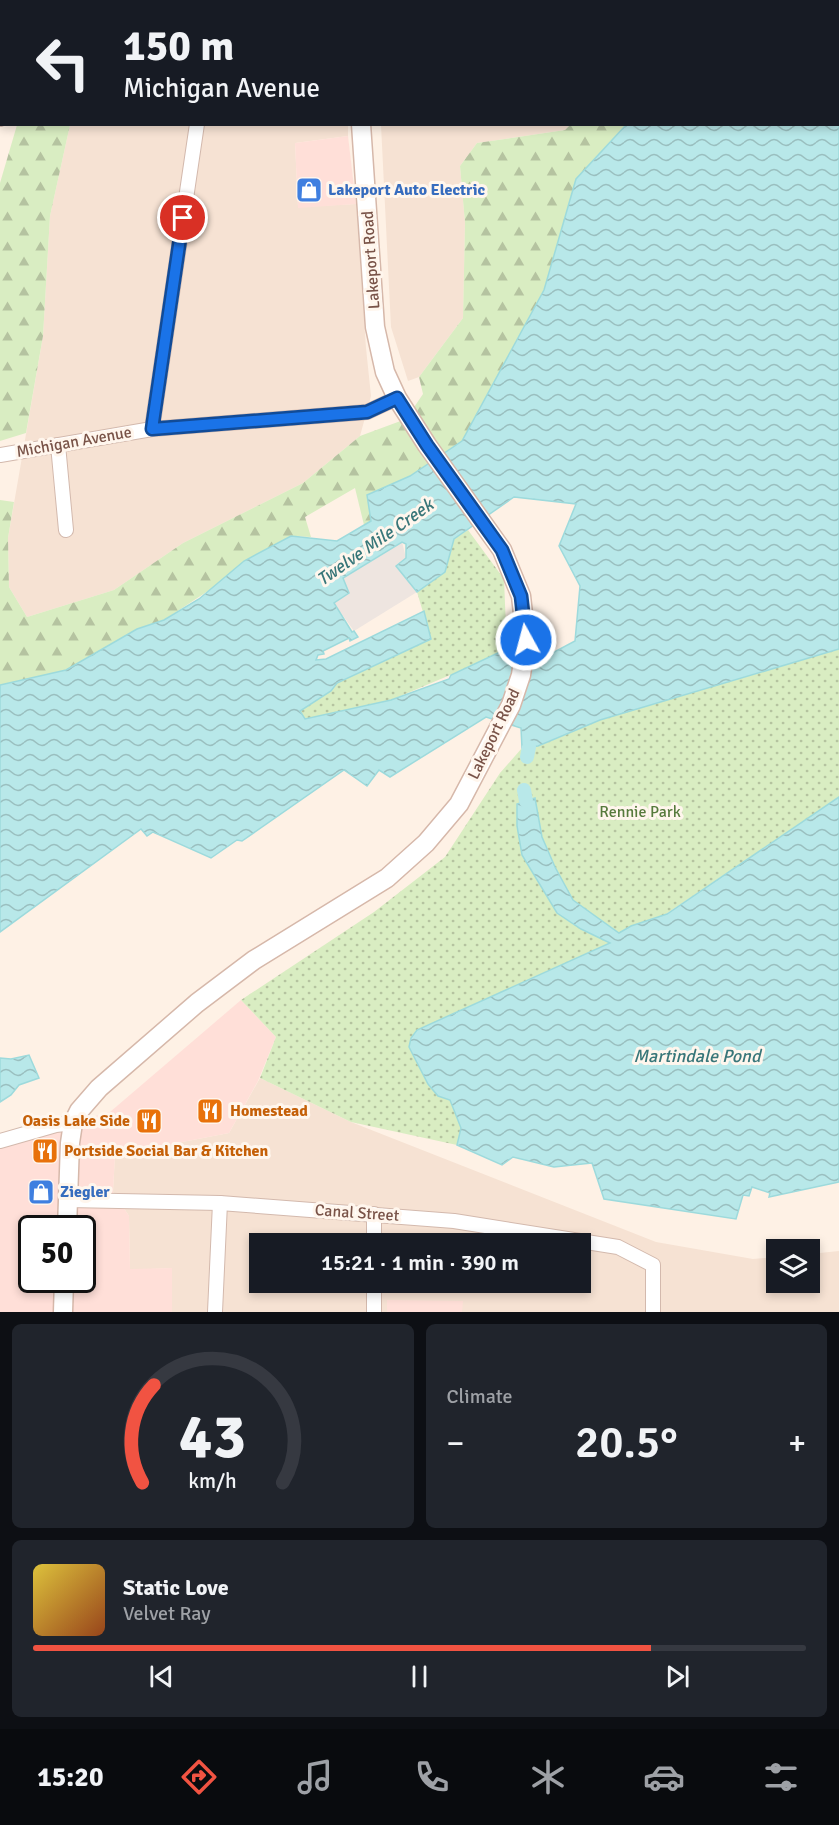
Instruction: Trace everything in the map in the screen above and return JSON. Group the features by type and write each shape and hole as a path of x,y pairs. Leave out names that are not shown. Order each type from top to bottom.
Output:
{"main road":[{"name":"Lakeport Road","path":"73,1123 79,1111 99,1088 197,1004 254,960 387,878 426,843 459,804 511,705 521,675 526,640 521,596 502,550 427,445 397,398 385,372 375,327 361,126"},
{"path":"67,1215 73,1123"},
{"path":"63,1312 64,1293"}],"street":[{"path":"152,429 197,126"},
{"name":"Michigan Avenue","path":"0,455 152,429 367,412 397,398"},
{"path":"58,445 66,530"},
{"path":"0,1142 56,1125 73,1123"},
{"name":"Canal Street","path":"68,1200 220,1203 374,1214 454,1221 618,1247 653,1265 653,1312"},
{"path":"215,1312 220,1203"},
{"path":"374,1214 374,1233"},
{"path":"374,1293 374,1312"}],"shaded area":[{"path":"70,126 348,126 348,136 295,143 298,207 356,204 371,396 360,436 303,483 183,543 114,590 27,617 9,587 8,538 43,336 50,216"},
{"path":"381,126 569,126 565,130 477,143 460,166 465,223 463,318 419,377 408,381 391,327"},
{"path":"348,136 356,204 298,208 295,143"},
{"path":"402,542 406,558 397,566 417,592 354,631 334,603 349,593 342,578"},
{"path":"241,1000 276,1037 258,1081 229,1133 115,1155 113,1192 129,1216 130,1269 172,1268 172,1312 0,1312 0,1148 52,1128 110,1112"},
{"path":"260,1078 351,1122 656,1242 753,1259 766,1258 766,1293 820,1293 820,1253 839,1251 839,1312 172,1312 171,1268 130,1270 129,1216 113,1192 115,1155 229,1133"},
{"path":"387,1300 463,1301 462,1312 387,1312"}],"green space":[{"path":"17,126 70,126 50,216 43,336 26,433 0,441 0,183"},
{"path":"569,126 625,126 576,179 544,290 462,441 410,476 367,495 371,521 364,525 355,488 305,517 311,537 291,536 164,620 137,629 66,670 0,685 0,500 14,502 8,538 9,587 27,617 114,590 183,543 303,483 360,436 406,419 423,394 419,377 463,318 465,223 460,166 477,143 565,130"},
{"path":"468,530 504,579 506,628 514,648 391,700 305,719 300,711 331,691 337,683 431,639 417,592 446,567 454,539"},
{"name":"Rennie Park","path":"839,649 839,797 666,914 631,926 619,933 573,900 542,837 535,799 517,805 522,855 557,913 581,929 611,943 417,1030 438,1096 450,1100 461,1128 457,1145 351,1122 260,1078 276,1037 241,1000 374,912 445,857 500,773 522,748 539,746 600,720"}],"water":[{"name":"Twelve Mile Creek","path":"625,126 839,126 839,649 600,720 538,746 522,748 521,728 486,717 390,777 379,770 367,786 344,770 242,841 237,840 211,858 153,832 147,836 141,829 0,932 0,685 66,670 137,629 164,620 199,599 244,561 291,536 337,541 371,521 367,495 410,476 462,441 544,290 576,179","holes":["514,497 576,504 559,546 580,586 575,641 545,657 514,648 500,652 451,675 449,679 391,700 305,719 300,711 331,691 337,683 431,639 424,611 326,659 316,660 318,655 324,654 323,651 349,638 350,641 358,637 354,631 352,632 334,603 349,593 343,578 402,542 406,544 406,558 396,566 417,592 445,572 454,539"]},
{"name":"Martindale Pond","path":"839,797 839,1182 769,1197 770,1193 752,1187 749,1196 743,1195 736,1219 604,1199 592,1163 554,1167 513,1157 502,1165 457,1145 461,1128 450,1100 438,1096 428,1084 409,1047 411,1038 417,1030 610,943 581,929 557,913 522,855 517,826 517,804 535,798 542,837 573,900 619,933 631,926 667,914"},
{"path":"29,1055 39,1078 19,1085 11,1095 0,1102 0,1058 11,1059"}],"waterway":[{"path":"527,757 529,747"},
{"path":"524,790 526,801"}],"place":[{"name":"Lakeport Auto Electric","path":"309,190"},
{"name":"Homestead","path":"210,1111"},
{"name":"Oasis Lake Side","path":"149,1121"},
{"name":"Portside Social Bar & Kitchen","path":"45,1151"},
{"name":"Ziegler","path":"41,1192"}],"route":[{"path":"183,218 152,429 367,412 397,398 427,445 502,550 521,596 526,640"}]}
